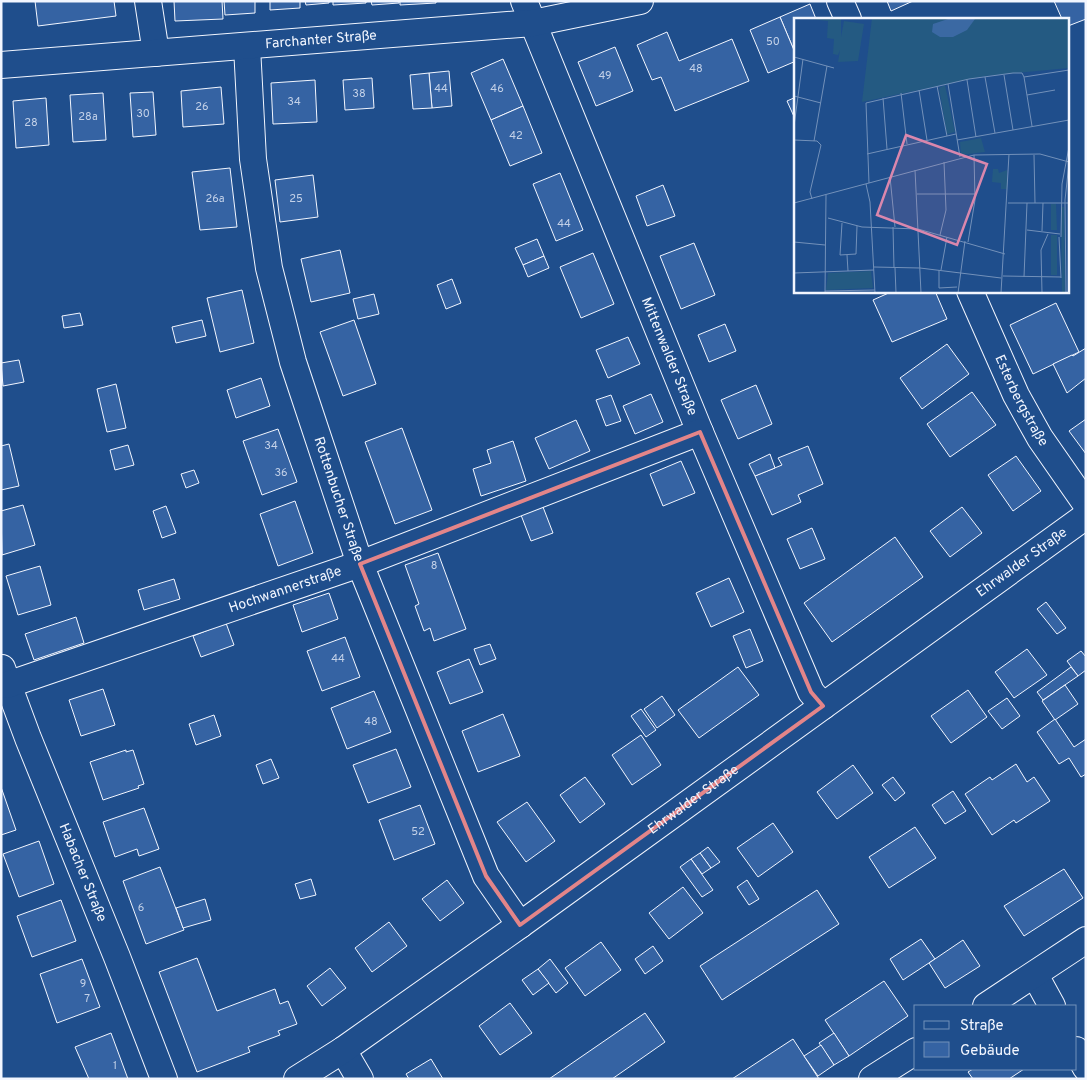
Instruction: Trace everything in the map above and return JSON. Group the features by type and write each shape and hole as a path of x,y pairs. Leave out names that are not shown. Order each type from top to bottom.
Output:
{"street":[{"path":"148,1 156,53"},
{"name":"Farchanter Straße","path":"1,66 247,47 529,12 640,1"},
{"path":"840,1 848,18"},
{"name":"Mittenwalder Straße","path":"529,12 700,432 811,692 823,706"},
{"name":"Rottenbucher Straße","path":"247,47 253,159 270,268 293,362 360,564 486,876 520,925"},
{"name":"Esterbergstraße","path":"970,292 1021,403 1040,438 1086,504"},
{"name":"Hochwannerstraße","path":"4,676 360,564 700,432"},
{"name":"Ehrwalder Straße","path":"297,1079 343,1050 520,925 1086,516"},
{"name":"Habacher Straße","path":"4,676 118,957 164,1079"},
{"path":"988,1005 1086,940"},
{"path":"1035,975 1051,1005"},
{"path":"343,1050 360,1079"},
{"path":"872,1079 914,1052"},
{"path":"1077,1052 1086,1068"}],"highlighted area":[{"path":"700,432 811,692 823,706 520,925 486,876 360,564"}],"building":[{"path":"35,1 114,1 116,16 38,26"},
{"path":"174,1 222,1 223,19 175,21"},
{"path":"224,1 255,1 255,13 225,15"},
{"path":"270,1 300,1 300,8 270,10"},
{"path":"305,1 329,1 329,3 306,5"},
{"path":"333,1 366,1 366,3 333,5"},
{"path":"371,1 399,1 399,3 372,5"},
{"path":"400,1 436,1 436,3 400,5"},
{"path":"887,1 913,1 891,11"},
{"path":"1054,1 1086,1 1086,19 1070,25 1070,18 1062,18"},
{"path":"810,4 816,18 794,18 794,50 780,17"},
{"path":"780,17 794,50 794,62 768,73 750,30"},
{"path":"667,32 679,61 732,39 749,81 675,111 661,77 652,80 637,45"},
{"path":"615,47 633,91 596,106 578,62"},
{"path":"503,59 523,106 491,120 471,73"},
{"path":"449,71 452,106 432,108 429,73"},
{"path":"429,73 432,108 413,109 410,75"},
{"path":"372,78 374,108 345,110 343,80"},
{"path":"315,80 317,122 273,124 271,83"},
{"path":"221,87 224,124 183,127 181,91"},
{"path":"153,92 156,135 133,137 130,93"},
{"path":"103,93 106,140 73,142 70,95"},
{"path":"46,98 49,145 16,148 13,101"},
{"path":"794,98 794,117 787,101"},
{"path":"523,106 542,153 510,166 491,120"},
{"path":"230,168 237,227 200,230 192,172"},
{"path":"560,173 583,230 556,241 533,184"},
{"path":"313,175 318,217 280,222 275,180"},
{"path":"663,185 675,216 647,226 636,196"},
{"path":"537,239 544,256 523,265 515,248"},
{"path":"694,243 715,295 681,309 660,256"},
{"path":"340,250 350,293 311,302 301,259"},
{"path":"593,253 614,304 581,318 560,267"},
{"path":"544,256 549,268 528,277 523,265"},
{"path":"452,279 461,303 446,309 437,285"},
{"path":"242,290 254,343 220,352 207,298"},
{"path":"891,292 935,292 947,319 892,342 873,300"},
{"path":"374,294 379,314 358,319 353,299"},
{"path":"1056,303 1079,352 1033,374 1010,325"},
{"path":"80,313 83,325 64,328 62,316"},
{"path":"202,320 206,336 176,343 172,327"},
{"path":"354,320 376,384 343,396 320,332"},
{"path":"725,324 736,351 709,362 698,335"},
{"path":"628,337 640,364 608,378 596,350"},
{"path":"947,344 969,374 922,409 900,378"},
{"path":"1086,348 1086,378 1067,393 1053,364 1073,356"},
{"path":"19,360 24,382 3,386 1,363"},
{"path":"261,378 270,406 236,418 227,390"},
{"path":"116,384 126,428 107,432 97,389"},
{"path":"756,385 772,424 738,439 721,400"},
{"path":"972,392 996,425 950,457 927,424"},
{"path":"651,394 663,422 635,434 623,406"},
{"path":"611,395 621,421 606,426 596,400"},
{"path":"1086,419 1086,454 1069,431"},
{"path":"576,420 590,451 549,469 535,438"},
{"path":"402,428 432,510 395,524 365,442"},
{"path":"278,429 297,482 262,495 243,441"},
{"path":"513,441 526,481 481,496 473,469 491,463 487,450"},
{"path":"9,444 19,486 1,490 1,446"},
{"path":"128,445 134,465 115,470 110,450"},
{"path":"808,446 823,484 798,495 801,502 772,515 755,476 782,465 778,458"},
{"path":"770,454 775,468 755,476 749,464"},
{"path":"1016,456 1041,491 1013,511 988,475"},
{"path":"681,461 695,493 663,506 650,474"},
{"path":"194,470 199,483 186,488 181,474"},
{"path":"295,501 313,553 278,566 260,514"},
{"path":"23,505 35,545 2,555 1,511"},
{"path":"166,506 176,533 162,538 153,511"},
{"path":"543,507 553,533 531,541 521,515"},
{"path":"962,507 982,533 950,557 930,531"},
{"path":"812,528 825,559 800,569 787,539"},
{"path":"895,537 923,577 832,642 804,603"},
{"path":"438,553 466,629 434,641 430,628 424,631 415,606 419,604 405,565"},
{"path":"40,566 51,605 18,615 6,576"},
{"path":"729,578 744,612 711,627 696,593"},
{"path":"174,579 180,599 144,610 138,590"},
{"path":"329,593 338,619 302,632 293,605"},
{"path":"1046,602 1066,628 1057,634 1037,609"},
{"path":"76,617 84,643 34,660 25,634"},
{"path":"226,623 234,645 201,657 193,636"},
{"path":"750,629 763,661 746,668 733,636"},
{"path":"345,637 360,677 322,691 307,651"},
{"path":"490,644 496,659 480,665 474,649"},
{"path":"1027,649 1047,675 1014,698 995,672"},
{"path":"1081,651 1086,657 1086,670 1078,676 1067,661"},
{"path":"469,659 483,692 450,704 437,672"},
{"path":"738,667 759,695 699,738 678,710"},
{"path":"1071,667 1078,676 1043,700 1037,692"},
{"path":"1065,685 1078,704 1055,720 1042,701"},
{"path":"103,689 115,725 81,736 69,700"},
{"path":"968,690 987,717 951,743 931,716"},
{"path":"374,691 391,732 347,749 331,708"},
{"path":"662,696 675,715 657,728 644,709"},
{"path":"1007,698 1020,716 1002,729 988,711"},
{"path":"641,709 656,730 646,737 631,716"},
{"path":"503,714 520,756 478,772 462,731"},
{"path":"214,715 221,736 196,745 189,724"},
{"path":"1055,719 1074,747 1086,739 1086,774 1081,777 1069,758 1059,764 1037,732"},
{"path":"641,735 661,765 632,785 612,755"},
{"path":"396,749 411,787 368,803 353,765"},
{"path":"126,750 126,752 133,750 144,784 138,786 139,788 103,800 90,762"},
{"path":"271,759 279,778 263,784 256,765"},
{"path":"1016,764 1027,782 1034,777 1050,801 1016,823 1014,820 992,835 965,794 990,777 992,780"},
{"path":"853,765 873,793 837,819 817,792"},
{"path":"585,777 605,804 580,823 560,795"},
{"path":"893,777 905,793 895,801 882,785"},
{"path":"1,787 16,830 1,835"},
{"path":"953,791 966,811 945,824 932,805"},
{"path":"527,802 555,841 526,862 497,822"},
{"path":"420,805 435,844 394,860 379,820"},
{"path":"144,808 159,849 139,856 137,849 115,857 103,822"},
{"path":"773,823 793,852 758,877 737,848"},
{"path":"915,827 936,858 889,888 869,857"},
{"path":"39,841 54,884 19,897 3,854"},
{"path":"708,847 720,862 711,868 700,853"},
{"path":"700,853 711,868 702,874 691,859"},
{"path":"691,859 713,890 702,897 680,867"},
{"path":"160,867 184,930 146,944 123,881"},
{"path":"1064,869 1083,898 1024,936 1004,906"},
{"path":"311,879 316,895 300,899 295,884"},
{"path":"447,880 464,903 440,921 422,899"},
{"path":"747,880 759,899 749,905 737,887"},
{"path":"683,887 703,913 669,939 649,913"},
{"path":"817,890 839,924 722,1000 700,966"},
{"path":"205,899 211,920 183,928 176,908"},
{"path":"61,900 76,941 32,957 17,916"},
{"path":"389,922 407,946 372,972 355,948"},
{"path":"921,939 935,959 903,980 890,959"},
{"path":"963,940 980,966 945,988 929,963"},
{"path":"601,942 621,970 585,996 565,968"},
{"path":"653,946 663,961 645,974 635,959"},
{"path":"197,958 217,1011 275,989 280,1004 288,1001 297,1024 278,1031 280,1035 248,1047 250,1052 197,1072 159,972"},
{"path":"82,959 100,1007 57,1023 40,974"},
{"path":"550,959 568,983 556,993 538,969"},
{"path":"330,968 346,988 322,1006 307,986"},
{"path":"538,969 549,983 533,995 522,980"},
{"path":"884,981 908,1016 849,1056 825,1020"},
{"path":"510,1003 532,1033 500,1055 479,1026"},
{"path":"645,1013 665,1042 612,1079 549,1079"},
{"path":"111,1033 128,1079 89,1079 75,1047"},
{"path":"834,1033 849,1056 834,1065 819,1043"},
{"path":"793,1039 819,1079 732,1079"},
{"path":"821,1045 834,1065 818,1076 804,1056"},
{"path":"431,1059 443,1079 409,1079 406,1074"},
{"path":"971,1070 1022,1070 1009,1079 973,1079 968,1072"}]}
